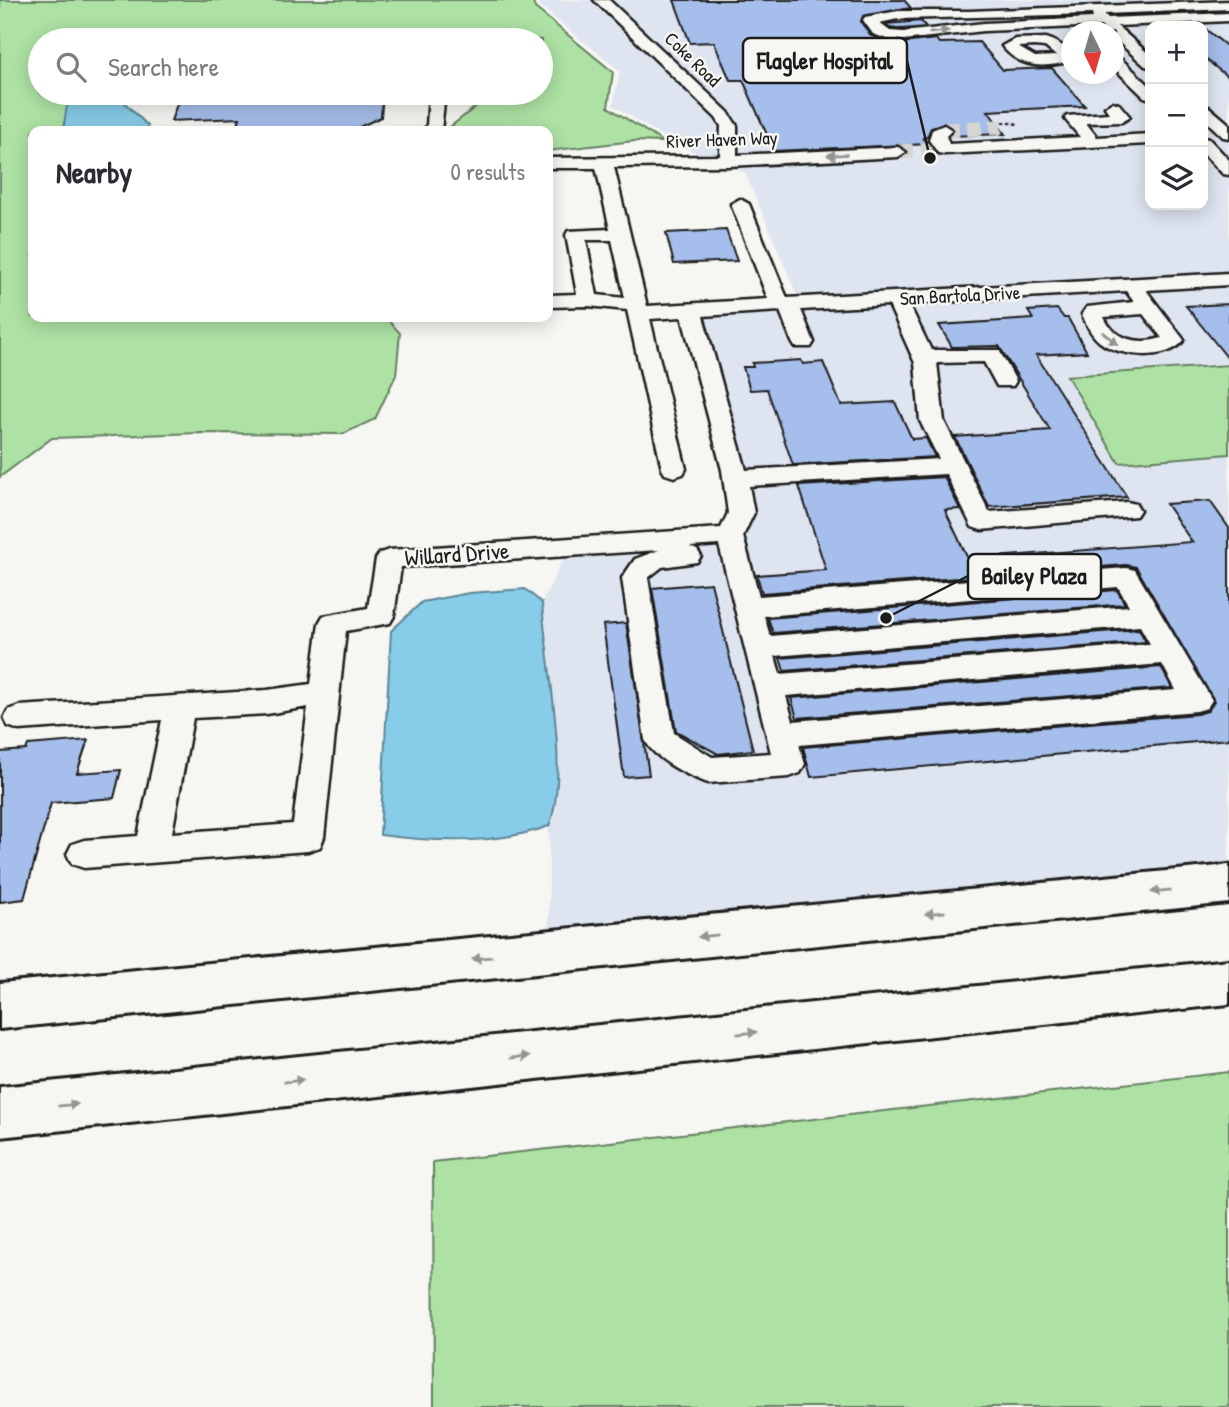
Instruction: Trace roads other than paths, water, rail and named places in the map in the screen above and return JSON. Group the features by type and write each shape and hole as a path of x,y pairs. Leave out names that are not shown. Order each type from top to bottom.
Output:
{"main road":[{"path":"0,1006 1229,884"},
{"path":"0,1112 1229,982"}],"street":[{"name":"Coke Road","path":"601,0 722,116 729,126 728,160"},
{"path":"935,0 969,5 1003,37 1015,43"},
{"path":"1049,0 1072,21"},
{"path":"1081,0 1104,21"},
{"path":"1061,27 993,27 887,35 878,31 870,20 898,15 982,15 1229,5"},
{"path":"1203,21 1229,17"},
{"path":"1124,22 1145,22"},
{"path":"1124,39 1145,58"},
{"path":"1124,69 1145,89"},
{"path":"435,126 436,105"},
{"path":"1093,142 1073,119 1122,117 1113,107"},
{"path":"1208,115 1229,134"},
{"path":"1020,128 1033,132 1044,144"},
{"path":"944,130 938,134 937,140 944,149 1145,139"},
{"path":"1208,136 1229,134"},
{"path":"1207,147 1229,170"},
{"name":"River Haven Way","path":"553,163 728,160 898,152"},
{"path":"604,163 674,470"},
{"path":"740,204 803,342"},
{"path":"588,300 575,235 620,234"},
{"name":"San Bartola Drive","path":"553,301 588,300 639,309 691,310 896,298 1138,292 1229,279"},
{"path":"896,298 926,363 932,421 981,521 1128,510"},
{"path":"691,310 735,479 741,513 732,545 789,764 708,770 660,740 635,578 640,566 659,559 732,545"},
{"path":"923,357 991,355 1005,381"},
{"path":"735,479 952,466"},
{"name":"Willard Drive","path":"324,694 332,623 380,616 389,559 732,545"},
{"path":"748,607 1126,576 1197,700 782,734"},
{"path":"759,647 1148,615"},
{"path":"769,687 1170,653"},
{"path":"19,718 267,702 324,694 309,837 84,854"},
{"path":"152,849 180,708"}],"water":[{"path":"67,105 127,105 148,126 64,126"},
{"path":"525,589 542,603 555,717 557,777 555,803 549,826 487,839 422,839 380,835 391,631 422,602 469,593"}],"tunnel":[{"path":"944,130 1001,127"},
{"path":"898,152 944,149"}],"place":[{"name":"Flagler Hospital","path":"930,158"},
{"name":"Bailey Plaza","path":"886,618"}]}
